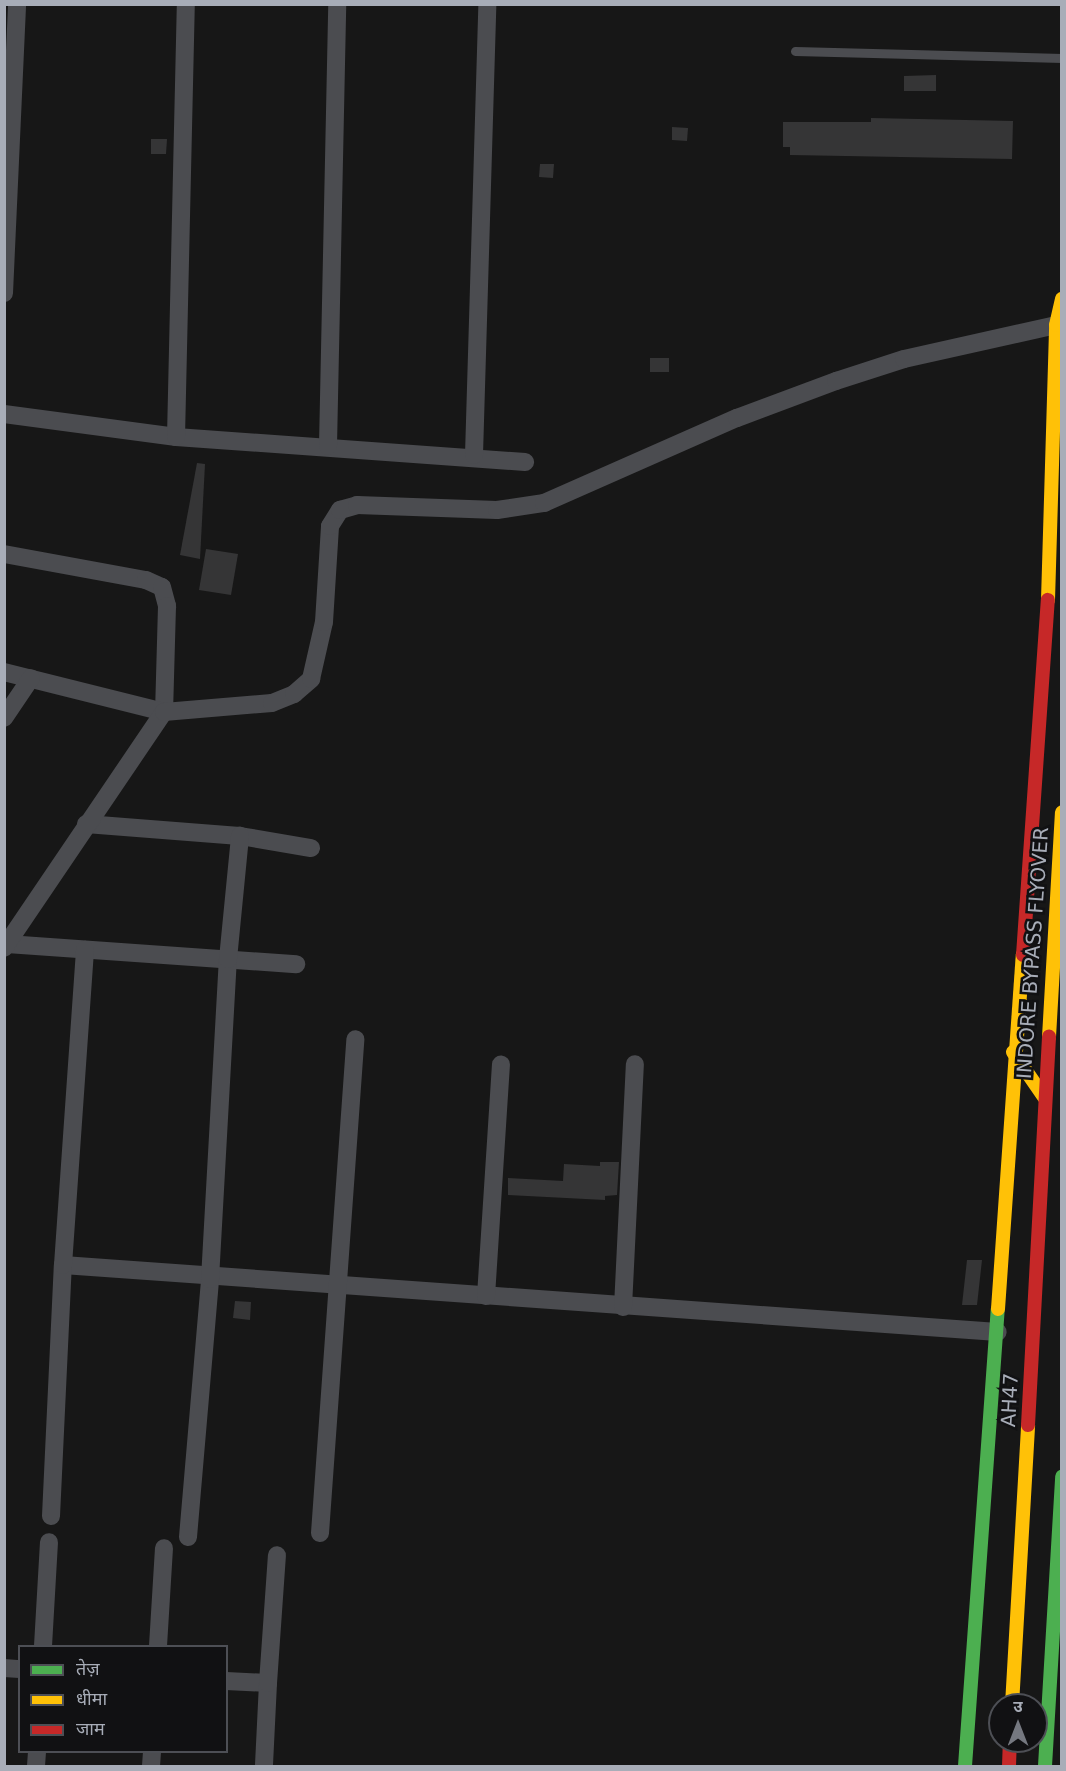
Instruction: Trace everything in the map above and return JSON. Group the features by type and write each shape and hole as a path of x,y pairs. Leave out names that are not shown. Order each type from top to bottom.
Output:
{"main road":[{"path":"965,1767 998,1332 1013,1052 1051,558 1056,326 1062,299"},
{"name":"INDORE BYPASS FLYOVER","path":"1044,1098 1062,812"},
{"path":"1013,1052 1044,1098"},
{"name":"AH47","path":"1013,1693 1044,1098"},
{"path":"1046,1767 1062,1476"}],"street":[{"path":"4,293 8,121 17,4"},
{"path":"176,437 186,4"},
{"path":"328,446 337,4"},
{"path":"474,455 487,4"},
{"path":"4,672 164,712 272,703 294,694 311,679 324,622 330,526 340,510 357,505 497,510 544,503 737,418 837,381 904,359 1056,326"},
{"path":"4,414 176,437 474,455 525,462"},
{"path":"4,554 147,580 162,587 167,606 164,712 86,824 6,946"},
{"path":"4,718 31,678"},
{"path":"86,824 240,836 311,848"},
{"path":"188,1537 210,1279 228,959 240,836"},
{"path":"6,946 296,964"},
{"path":"51,1516 63,1265 85,950"},
{"path":"320,1533 334,1287 355,1039"},
{"path":"486,1296 501,1064"},
{"path":"622,1307 635,1064"},
{"path":"63,1265 210,1279 998,1332"},
{"path":"43,1645 49,1542"},
{"path":"158,1645 164,1548"},
{"path":"264,1767 277,1555"},
{"path":"228,1681 268,1683"}],"lane":[{"path":"795,51 1062,58"}],"building":[{"path":"936,75 936,91 904,91 904,76"},
{"path":"871,118 1013,121 1012,159 790,155 790,147 783,147 783,122 871,122"},
{"path":"672,127 688,128 687,141 672,140"},
{"path":"151,139 167,139 166,154 151,154"},
{"path":"540,164 554,164 553,178 539,177"},
{"path":"650,358 669,358 669,372 650,372"},
{"path":"197,463 205,464 200,559 180,555"},
{"path":"206,549 238,554 231,595 199,590"},
{"path":"600,1162 619,1162 617,1195 605,1196 605,1200 508,1195 508,1178 563,1181 564,1164 600,1166"},
{"path":"967,1260 982,1260 977,1305 962,1305"},
{"path":"235,1301 251,1302 250,1320 233,1318"}],"traffic: fast":[{"path":"965,1766 998,1309"},
{"path":"1045,1766 1062,1476"}],"traffic: slow":[{"path":"1048,600 1056,325 1062,299"},
{"path":"1049,1037 1062,812"},
{"path":"998,1309 1023,955"},
{"path":"1013,1052 1044,1097"},
{"path":"1013,1693 1028,1425"}],"traffic: jam":[{"path":"1023,955 1048,600"},
{"path":"1028,1425 1049,1037"},
{"path":"1009,1766 1010,1753"}]}
